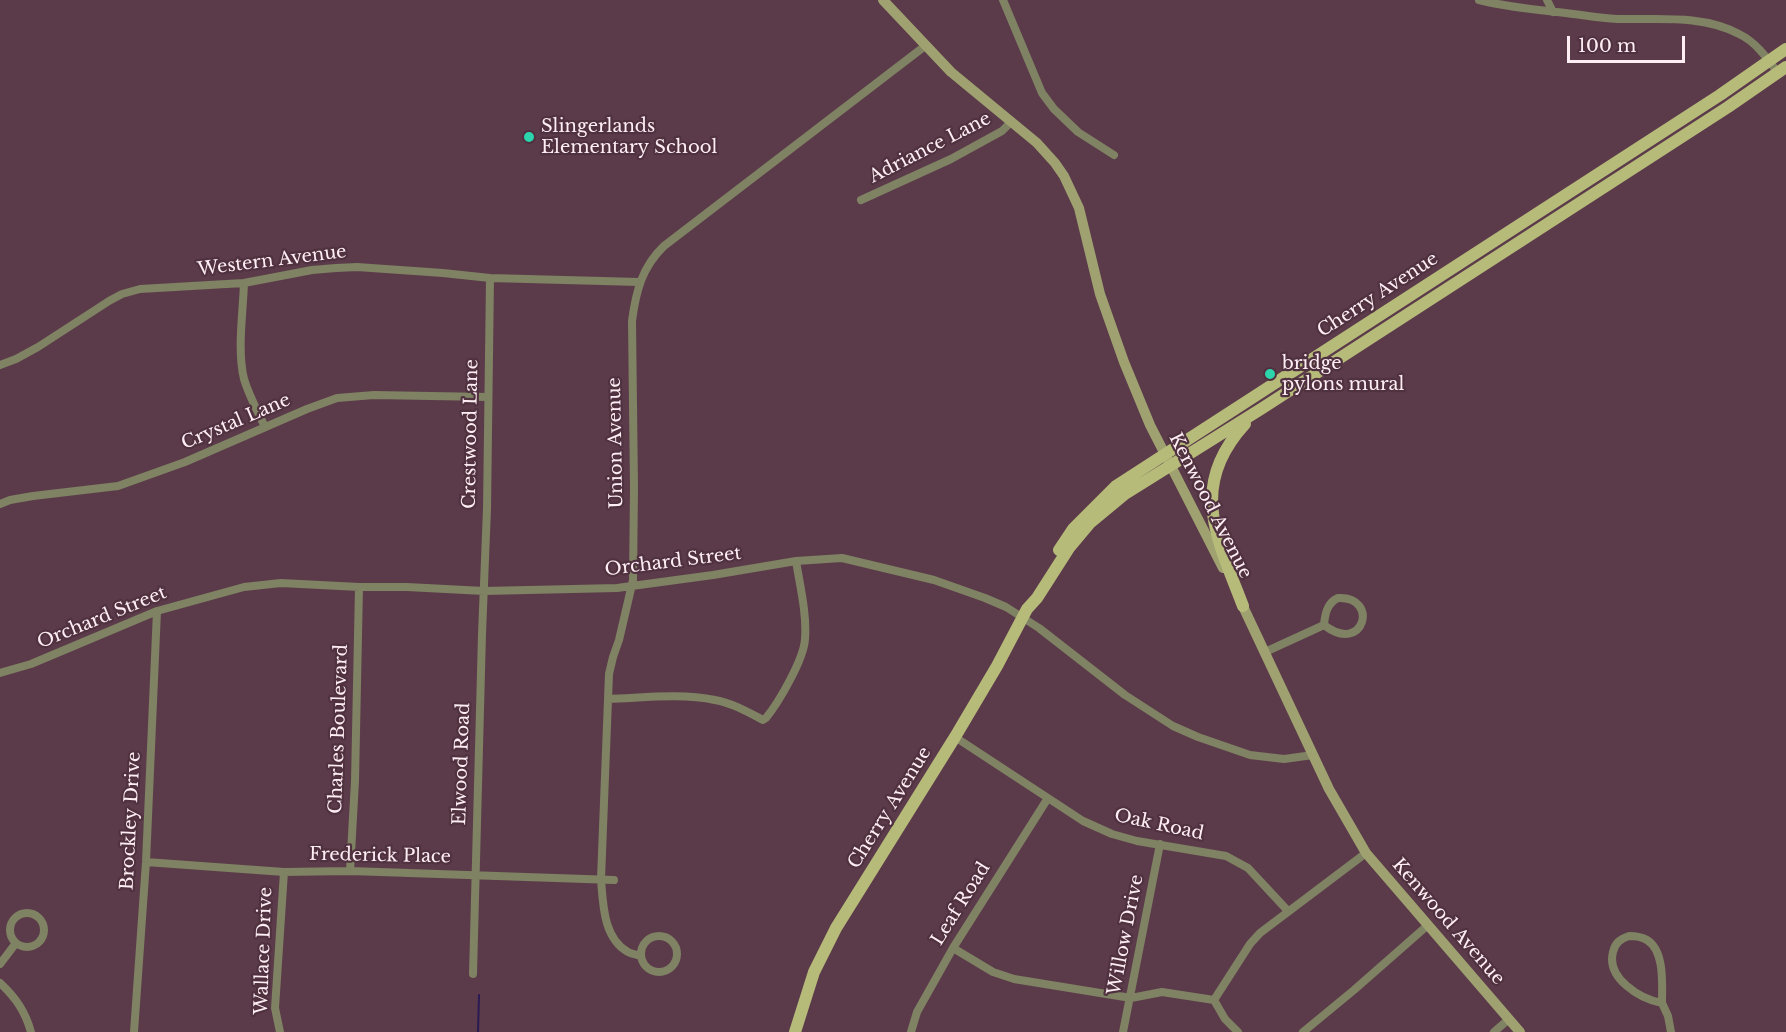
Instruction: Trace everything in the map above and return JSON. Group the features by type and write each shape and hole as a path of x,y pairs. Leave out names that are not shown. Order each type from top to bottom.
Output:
{"main road":[{"name":"Kenwood Avenue","path":"883,0 951,72 1045,151 1065,176 1079,208 1106,316 1150,426 1265,652 1329,789 1366,853 1520,1032"},
{"name":"Cherry Avenue","path":"795,1032 814,972 825,947 955,737 997,666 1024,613 1090,523 1168,459 1250,399 1720,95 1786,49"},
{"name":"Cherry Avenue","path":"1168,459 1261,410 1782,70"},
{"path":"1242,606 1215,528 1211,507 1212,485 1218,464 1228,445 1241,428 1261,410"}],"street":[{"path":"1003,0 1042,93 1073,127 1114,155"},
{"path":"1479,0 1614,19 1682,20 1712,24 1747,38 1782,70"},
{"path":"1547,0 1553,12"},
{"name":"Union Avenue","path":"641,956 648,940 660,936 671,941 677,951 675,963 671,968 660,972 650,970 641,956 628,952 620,946 608,927 600,879 609,674 633,579 632,321 639,282 654,256 664,246 925,46"},
{"name":"Adriance Lane","path":"861,200 951,159 1002,131 1011,122"},
{"name":"Western Avenue","path":"0,365 38,347 101,306 131,291 244,283 312,270 357,267 490,278 639,282"},
{"name":"Crestwood Lane","path":"484,591 490,278"},
{"path":"244,283 241,353 243,372 250,395 265,427"},
{"name":"Crystal Lane","path":"0,504 33,496 118,486 163,470 324,402 346,397 374,395 488,397"},
{"name":"Orchard Street","path":"0,673 31,664 157,611 244,587 281,583 484,591 630,586 796,561 842,558 934,580 1024,613 1125,695 1173,726 1198,737 1250,755 1284,759 1312,755"},
{"path":"608,699 694,697 717,700 763,720 769,716 794,672 805,643 806,628 796,561"},
{"name":"Charles Boulevard","path":"350,871 355,782 359,587"},
{"name":"Elwood Road","path":"473,974 484,591"},
{"path":"1342,598 1352,600 1360,606 1363,621 1353,633 1342,635 1324,625 1327,610 1335,600 1342,598"},
{"name":"Brockley Drive","path":"134,1032 146,862 157,611"},
{"path":"1265,652 1324,625"},
{"name":"Oak Road","path":"955,737 1083,821 1112,834 1137,841 1226,856 1248,868 1288,911"},
{"name":"Leaf Road","path":"911,1032 917,1012 953,948 1048,798"},
{"name":"Willow Drive","path":"1123,1032 1160,844"},
{"path":"1214,1000 1250,944 1260,933 1366,853"},
{"name":"Frederick Place","path":"146,862 284,872 350,871 614,880"},
{"name":"Wallace Drive","path":"280,1032 275,1008 284,872"},
{"path":"27,913 38,917 44,926 40,942 25,947 16,943 10,933 16,917 27,913"},
{"path":"1303,1032 1428,925"},
{"path":"1662,1003 1643,998 1622,981 1613,969 1611,958 1614,946 1621,938 1637,936 1648,940 1656,950 1663,977 1662,1003 1668,1016 1671,1032"},
{"path":"0,964 16,943"},
{"path":"953,948 993,972 1014,979 1131,998 1162,992 1214,1000 1225,1018 1238,1032"},
{"path":"0,983 14,996 32,1032"},
{"path":"1494,1032 1509,1019"}],"waterway":[{"path":"478,1032 479,995"}],"place":[{"name":"Slingerlands Elementary School","path":"529,137"},
{"name":"bridge pylons mural","path":"1270,374"}]}
